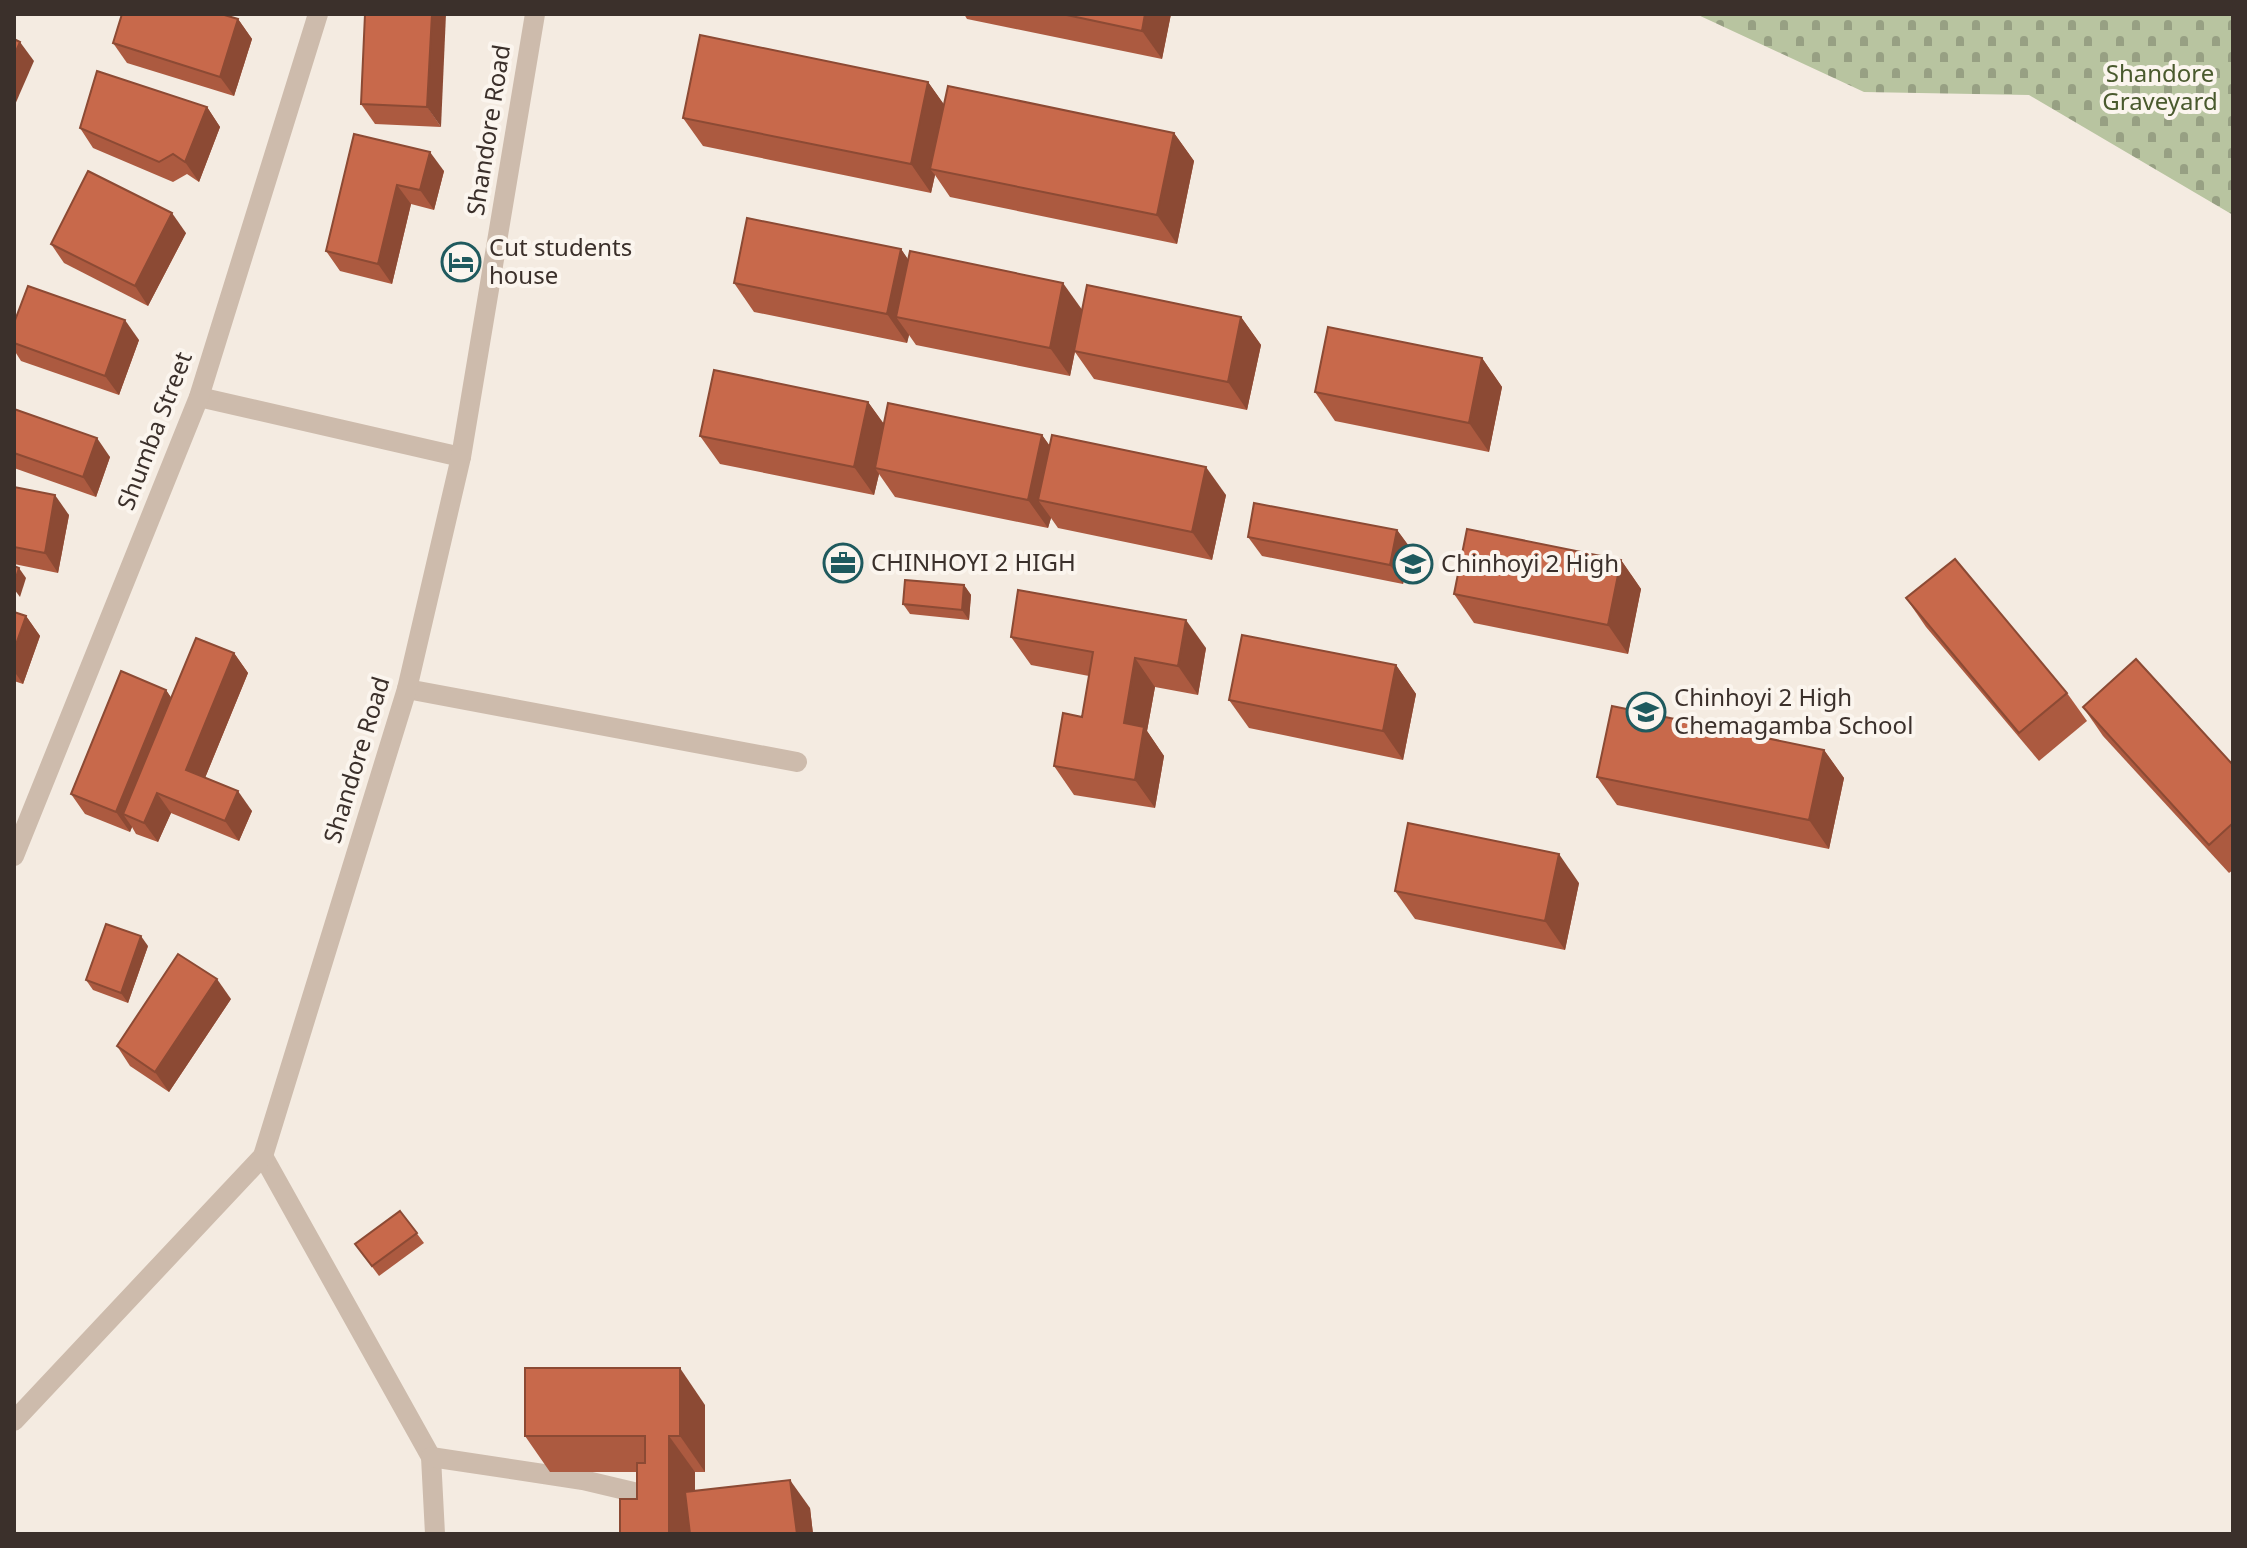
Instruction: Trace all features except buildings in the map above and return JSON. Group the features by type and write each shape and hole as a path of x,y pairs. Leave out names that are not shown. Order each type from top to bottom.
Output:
{"street":[{"name":"Shumba Street","path":"14,856 199,397 318,14"},
{"name":"Shandore Road","path":"14,1421 263,1156 407,689 461,457 535,14"},
{"path":"199,397 461,457"},
{"path":"407,689 797,762"},
{"path":"263,1156 431,1457 435,1534"},
{"path":"431,1457 583,1480 642,1494 651,1534"}],"green space":[{"name":"Shandore Graveyard","path":"1696,14 2233,14 2233,215 2029,95 1864,92"}],"place":[{"name":"Cut students house","path":"461,262"},
{"name":"CHINHOYI 2 HIGH","path":"843,563"},
{"name":"Chinhoyi 2 High","path":"1413,564"},
{"name":"Chinhoyi 2 High Chemagamba School","path":"1646,712"}]}
